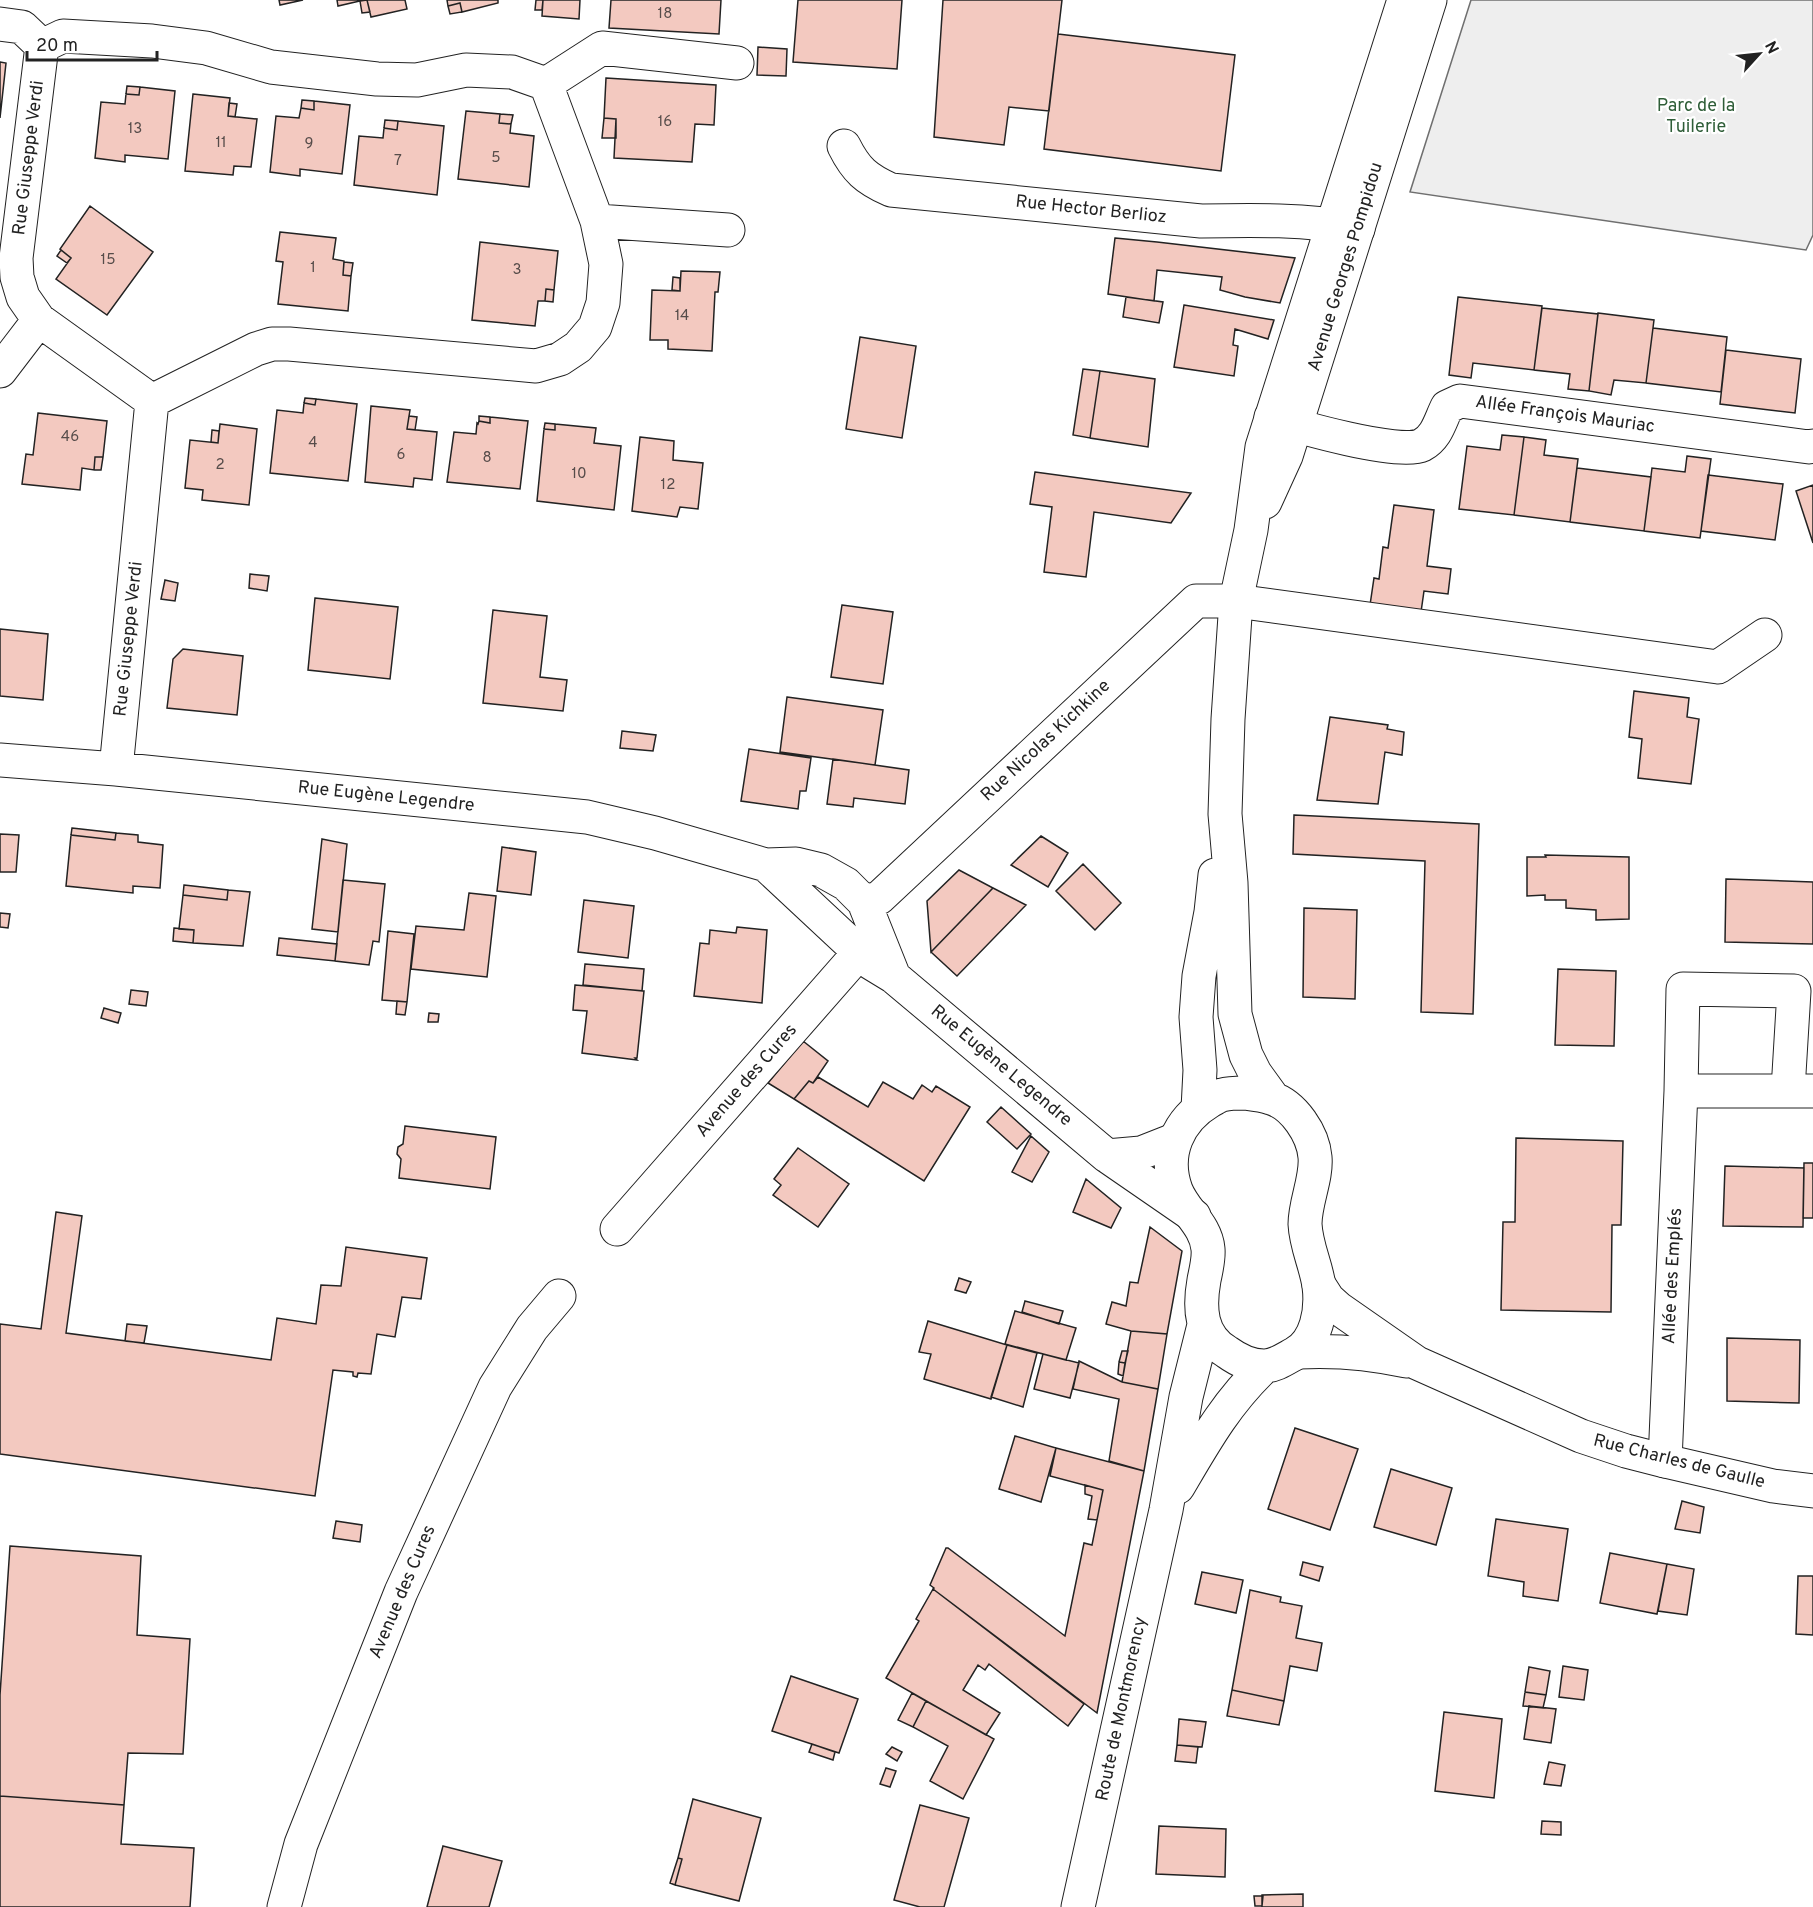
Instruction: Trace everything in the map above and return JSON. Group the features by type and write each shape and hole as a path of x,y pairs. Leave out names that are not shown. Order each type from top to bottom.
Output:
{"street":[{"name":"Avenue Georges Pompidou","path":"1345,227 1404,0"},
{"name":"Avenue Georges Pompidou","path":"1273,1098 1255,1073 1246,1055 1234,1014 1233,914 1225,814 1236,601 1251,530 1262,447 1283,422 1345,227 1430,0"},
{"path":"0,24 22,27 42,46 63,36 152,41 206,48 271,66 377,79 417,80 466,70 512,72 546,84"},
{"name":"Rue Giuseppe Verdi","path":"42,46 16,258 17,277 23,297 39,320 152,400 116,769"},
{"path":"546,84 602,48 737,63"},
{"path":"152,400 256,349 272,344 536,366 560,359 578,346 595,327 603,303 606,264 597,220 546,84"},
{"name":"Rue Hector Berlioz","path":"844,146 857,169 872,182 891,190 1200,221 1251,220 1345,227"},
{"path":"597,220 728,230"},
{"path":"0,371 39,320"},
{"name":"Allée François Mauriac","path":"1283,422 1400,448 1421,446 1435,434 1447,407 1460,401 1813,446"},
{"name":"Rue Nicolas Kichkine","path":"864,902 879,898 1196,601 1236,601"},
{"path":"1236,601 1718,666 1765,635"},
{"name":"Rue Eugène Legendre","path":"0,760 116,769 587,817 654,833 766,865 796,864 821,870 846,884 864,902 871,963 894,977 1107,1156 1194,1216"},
{"name":"Avenue Georges Pompidou","path":"1198,1109 1200,1070 1196,1017 1199,975 1211,912 1216,861 1225,814"},
{"name":"Rue Eugène Legendre","path":"766,865 868,943"},
{"name":"Avenue des Cures","path":"617,1229 868,943"},
{"name":"Allée des Emplés","path":"1665,1461 1681,1091 1683,989 1794,991 1800,1091 1681,1091"},
{"path":"1107,1156 1141,1153 1174,1140 1198,1109 1222,1095 1245,1093 1273,1098 1292,1111 1305,1127 1316,1157 1305,1225 1319,1285 1320,1310 1310,1339 1298,1352 1278,1363 1265,1366 1242,1362 1222,1350 1203,1325"},
{"name":"Route de Montmorency","path":"1078,1907 1166,1510 1186,1397 1203,1325 1201,1309 1208,1249 1204,1234 1177,1192 1173,1180 1171,1154 1174,1140"},
{"path":"1319,1285 1328,1299 1338,1308 1417,1363"},
{"name":"Avenue des Cures","path":"284,1907 302,1844 401,1592 495,1387 532,1328 559,1296"},
{"path":"1298,1352 1326,1350 1352,1352 1417,1363"},
{"name":"Rue Charles de Gaulle","path":"1417,1363 1581,1436 1626,1451 1773,1486 1813,1491"},
{"name":"Route de Montmorency","path":"1166,1510 1212,1428 1240,1390 1265,1366"}],"green space":[{"name":"Parc de la Tuilerie","path":"1471,0 1813,0 1813,235 1806,250 1410,192"}],"building":[{"path":"279,0 303,0 280,5"},
{"path":"337,0 364,0 338,6"},
{"path":"367,0 405,0 407,9 371,17"},
{"path":"367,0 370,12 362,13 360,1"},
{"path":"447,0 498,0 498,3 462,12 460,3 448,6"},
{"path":"536,0 543,0 542,10 535,10"},
{"path":"543,0 580,0 579,19 542,16"},
{"path":"611,0 721,0 719,34 609,28"},
{"path":"798,0 902,0 897,69 793,62"},
{"path":"943,0 1062,0 1049,111 1009,107 1004,145 934,137"},
{"path":"460,3 462,12 450,14 448,6"},
{"path":"1058,34 1235,55 1221,171 1044,149"},
{"path":"758,47 787,49 786,76 757,75"},
{"path":"0,62 6,63 0,118"},
{"path":"606,78 716,85 714,125 695,124 692,162 614,158 616,119 604,118"},
{"path":"127,86 140,87 139,95 126,94"},
{"path":"140,87 175,91 168,159 125,155 125,162 95,158 101,102 125,104 126,94 139,95"},
{"path":"193,94 230,98 228,116 257,119 251,167 234,166 233,175 185,171"},
{"path":"302,100 314,101 314,110 301,108"},
{"path":"314,101 350,105 342,174 300,169 300,176 270,172 276,116 299,118 301,108 314,110"},
{"path":"229,103 237,104 235,117 228,116"},
{"path":"466,111 500,114 499,123 511,124 510,133 534,136 529,187 458,179"},
{"path":"500,114 513,115 511,124 499,123"},
{"path":"604,118 616,119 616,138 602,138"},
{"path":"385,120 398,121 397,130 384,128"},
{"path":"398,121 444,126 437,195 354,185 359,136 383,138 384,128 397,130"},
{"path":"90,206 153,252 107,315 56,279 71,258 60,249"},
{"path":"280,232 336,238 333,259 344,261 343,275 351,276 348,311 278,304 283,262 276,261"},
{"path":"1115,238 1295,258 1280,303 1220,290 1222,277 1157,270 1154,301 1108,294"},
{"path":"480,242 558,251 554,290 546,289 545,301 538,301 535,326 472,320"},
{"path":"61,250 71,258 67,263 57,256"},
{"path":"344,262 353,263 351,276 343,275"},
{"path":"681,271 720,272 718,292 715,292 712,351 668,349 668,340 650,340 652,290 680,291"},
{"path":"673,277 680,278 680,291 672,290"},
{"path":"546,289 554,290 553,302 545,301"},
{"path":"1126,297 1163,302 1159,323 1123,317"},
{"path":"1458,297 1542,306 1534,370 1473,363 1471,378 1449,375"},
{"path":"1184,305 1274,320 1268,339 1235,329 1233,345 1238,346 1234,376 1174,367"},
{"path":"1542,308 1598,314 1589,391 1568,389 1570,374 1534,370"},
{"path":"1598,313 1654,320 1646,383 1614,380 1611,395 1589,391"},
{"path":"1653,328 1727,337 1721,392 1646,383"},
{"path":"860,337 916,346 902,438 846,429"},
{"path":"1726,350 1801,359 1795,413 1720,404"},
{"path":"1083,369 1100,371 1090,438 1073,435"},
{"path":"1100,371 1155,379 1148,447 1090,438"},
{"path":"305,398 316,399 315,405 304,403"},
{"path":"316,399 357,404 348,481 270,473 277,410 303,413 304,403 315,405"},
{"path":"371,406 410,410 407,429 437,432 432,480 414,478 413,487 365,482"},
{"path":"38,413 107,421 103,457 95,457 94,470 82,468 80,490 22,484 26,454 33,455"},
{"path":"409,416 417,417 415,430 407,429"},
{"path":"479,416 490,417 490,423 479,421"},
{"path":"490,417 528,421 520,489 447,482 454,432 476,434 477,423 479,421 490,423"},
{"path":"545,423 555,424 555,430 544,429"},
{"path":"220,424 257,429 249,505 202,500 203,490 185,488 190,440 218,443"},
{"path":"555,424 596,428 594,443 621,446 614,510 537,501 544,429 555,430"},
{"path":"212,430 219,431 218,443 211,442"},
{"path":"1502,435 1524,437 1514,515 1459,509 1467,446 1500,450"},
{"path":"640,437 674,441 673,460 703,463 698,509 680,507 677,517 632,511"},
{"path":"1524,437 1546,440 1544,455 1578,459 1570,522 1514,515"},
{"path":"1687,456 1711,459 1700,538 1644,531 1652,468 1685,472"},
{"path":"95,457 103,457 101,470 94,470"},
{"path":"1577,468 1651,477 1644,531 1570,522"},
{"path":"1035,472 1191,493 1171,523 1094,512 1086,577 1044,572 1052,507 1030,504"},
{"path":"1708,475 1783,484 1775,540 1701,531"},
{"path":"1813,485 1813,543 1796,491"},
{"path":"1394,505 1434,510 1427,566 1451,569 1448,594 1424,591 1421,612 1370,605 1374,578 1379,579 1383,547 1388,548"},
{"path":"250,574 269,576 267,591 249,588"},
{"path":"165,580 178,583 175,601 161,599"},
{"path":"315,598 398,607 390,679 308,670"},
{"path":"842,605 893,612 883,684 831,677"},
{"path":"493,610 547,616 540,677 567,680 563,711 483,703"},
{"path":"0,629 48,634 43,700 0,696"},
{"path":"183,649 243,656 237,715 167,708 173,659"},
{"path":"1634,691 1689,698 1687,717 1699,719 1691,784 1638,778 1642,739 1629,737"},
{"path":"787,697 883,710 875,765 780,752"},
{"path":"1330,717 1388,725 1387,729 1404,732 1402,755 1385,752 1378,804 1317,800"},
{"path":"622,731 656,735 653,751 620,748"},
{"path":"749,749 811,758 806,791 800,791 798,809 741,801"},
{"path":"833,759 909,770 905,804 854,798 853,807 827,804"},
{"path":"1294,815 1479,824 1473,1014 1421,1012 1425,861 1293,854"},
{"path":"72,828 116,833 115,840 71,835"},
{"path":"116,833 138,835 138,842 163,845 160,888 133,886 133,893 66,886 71,835 115,840"},
{"path":"0,834 19,835 16,872 0,872"},
{"path":"1041,836 1068,853 1048,887 1011,865"},
{"path":"322,839 347,844 338,932 312,929"},
{"path":"502,847 536,852 531,895 497,891"},
{"path":"1545,855 1629,857 1629,919 1596,920 1596,910 1566,908 1566,900 1545,900 1545,895 1527,896 1527,857 1546,857"},
{"path":"1083,864 1121,903 1095,930 1056,891"},
{"path":"959,870 993,888 931,952 927,901"},
{"path":"1726,879 1813,882 1813,944 1725,942"},
{"path":"343,880 385,884 379,942 373,941 369,965 335,961"},
{"path":"184,885 228,890 227,900 183,895"},
{"path":"993,888 1026,905 957,976 931,952"},
{"path":"228,890 250,892 243,946 193,943 194,930 179,929 183,895 227,900"},
{"path":"469,893 496,896 487,977 411,969 416,926 464,930"},
{"path":"584,900 634,906 628,958 578,952"},
{"path":"1304,908 1357,910 1355,999 1303,997"},
{"path":"0,913 10,914 8,928 0,927"},
{"path":"737,927 767,930 762,1003 694,996 700,943 709,944 710,930 736,933"},
{"path":"174,928 194,930 193,943 173,941"},
{"path":"388,931 414,934 407,1002 382,1000"},
{"path":"279,938 337,944 335,961 277,955"},
{"path":"585,964 644,969 642,991 583,985"},
{"path":"1558,969 1616,971 1614,1046 1555,1045"},
{"path":"575,985 644,991 637,1058 635,1058 637,1060 582,1053 587,1011 573,1010"},
{"path":"131,990 148,992 146,1006 129,1004"},
{"path":"397,1001 407,1002 405,1015 396,1014"},
{"path":"104,1008 121,1013 118,1023 101,1018"},
{"path":"429,1013 439,1014 438,1022 428,1022"},
{"path":"803,1041 828,1061 813,1083 809,1081 794,1099 768,1083"},
{"path":"818,1077 868,1107 883,1082 913,1099 922,1085 932,1092 936,1086 970,1107 924,1181 794,1099 809,1081 813,1083"},
{"path":"1001,1107 1031,1134 1017,1149 987,1122"},
{"path":"405,1126 496,1137 490,1189 399,1178 401,1159 397,1154 398,1147 403,1144"},
{"path":"1031,1136 1049,1152 1032,1182 1012,1172"},
{"path":"1516,1138 1623,1141 1621,1225 1612,1225 1611,1312 1501,1310 1503,1222 1515,1222"},
{"path":"798,1148 849,1184 818,1227 773,1195 781,1185 774,1179"},
{"path":"1804,1163 1813,1163 1813,1218 1803,1218"},
{"path":"1725,1166 1804,1168 1803,1227 1723,1226"},
{"path":"1086,1179 1121,1208 1111,1228 1073,1212"},
{"path":"56,1212 82,1216 66,1333 271,1360 277,1318 316,1324 321,1285 341,1286 346,1247 427,1258 421,1299 402,1297 395,1337 377,1334 371,1374 358,1373 357,1377 353,1376 353,1372 333,1370 315,1496 0,1454 0,1324 41,1329"},
{"path":"1150,1227 1182,1251 1167,1334 1131,1331 1106,1324 1112,1302 1126,1306 1130,1282 1138,1283"},
{"path":"959,1278 971,1282 966,1293 955,1290"},
{"path":"1025,1301 1063,1311 1059,1324 1022,1312"},
{"path":"1015,1311 1076,1328 1066,1360 1005,1344"},
{"path":"928,1321 1007,1345 991,1399 924,1379 931,1354 919,1352"},
{"path":"127,1324 147,1326 144,1343 125,1341"},
{"path":"1131,1331 1167,1334 1158,1389 1122,1382"},
{"path":"1727,1338 1800,1340 1799,1403 1727,1401"},
{"path":"1007,1345 1037,1353 1023,1407 991,1397"},
{"path":"1122,1351 1128,1351 1125,1363 1119,1362"},
{"path":"1043,1354 1079,1363 1070,1398 1034,1389"},
{"path":"1079,1361 1122,1382 1158,1389 1144,1471 1109,1461 1119,1399 1073,1389"},
{"path":"1119,1362 1125,1363 1123,1376 1118,1374"},
{"path":"1295,1428 1358,1449 1330,1530 1268,1509"},
{"path":"1015,1436 1056,1448 1041,1502 999,1489"},
{"path":"1056,1448 1144,1471 1097,1713 930,1585 948,1548 1065,1636 1084,1543 1092,1545 1103,1490 1050,1476"},
{"path":"1391,1469 1452,1488 1436,1545 1374,1527"},
{"path":"1085,1485 1103,1490 1097,1520 1088,1519 1092,1496 1085,1494"},
{"path":"1682,1501 1704,1507 1700,1533 1675,1529"},
{"path":"1496,1519 1568,1529 1558,1601 1523,1596 1524,1582 1488,1576"},
{"path":"336,1521 362,1525 360,1542 333,1538"},
{"path":"10,1546 141,1556 137,1635 190,1639 183,1754 128,1753 124,1805 0,1796 0,1695"},
{"path":"1610,1553 1667,1564 1657,1614 1600,1603"},
{"path":"1303,1562 1323,1567 1319,1581 1300,1575"},
{"path":"1667,1564 1694,1569 1687,1615 1658,1611"},
{"path":"1202,1572 1243,1580 1236,1613 1195,1604"},
{"path":"1798,1576 1813,1576 1813,1635 1796,1634"},
{"path":"933,1589 1084,1704 1068,1726 989,1664 985,1670 978,1665 963,1690 1000,1713 986,1735 886,1678 919,1621 916,1619"},
{"path":"1250,1590 1281,1597 1280,1602 1302,1606 1296,1638 1322,1643 1317,1671 1290,1666 1284,1701 1232,1690"},
{"path":"1563,1666 1588,1670 1584,1700 1559,1697"},
{"path":"1529,1667 1550,1671 1546,1695 1525,1692"},
{"path":"791,1676 858,1699 839,1753 772,1731"},
{"path":"1232,1690 1284,1701 1279,1725 1227,1716"},
{"path":"1525,1692 1546,1695 1543,1708 1523,1706"},
{"path":"912,1693 926,1701 913,1727 898,1720"},
{"path":"926,1701 994,1739 963,1799 930,1781 948,1746 913,1727"},
{"path":"1529,1706 1556,1709 1551,1743 1524,1739"},
{"path":"1444,1712 1502,1719 1494,1798 1435,1791"},
{"path":"1179,1719 1206,1722 1202,1747 1177,1745"},
{"path":"812,1744 835,1752 833,1760 809,1752"},
{"path":"1177,1745 1198,1747 1196,1763 1175,1761"},
{"path":"892,1747 902,1752 897,1761 886,1754"},
{"path":"1549,1762 1565,1765 1561,1786 1544,1784"},
{"path":"886,1768 896,1771 890,1787 880,1784"},
{"path":"0,1796 124,1805 121,1844 194,1848 190,1907 0,1907"},
{"path":"693,1799 761,1818 739,1901 675,1885 682,1859 678,1858"},
{"path":"920,1805 969,1818 944,1907 920,1907 894,1900"},
{"path":"1542,1821 1561,1822 1561,1835 1541,1834"},
{"path":"1159,1826 1226,1829 1225,1877 1156,1874"},
{"path":"443,1846 502,1861 489,1907 427,1907"},
{"path":"678,1858 682,1859 675,1885 670,1883"},
{"path":"1303,1894 1303,1907 1262,1907 1262,1895"},
{"path":"1254,1896 1263,1896 1262,1906 1255,1906"}]}
